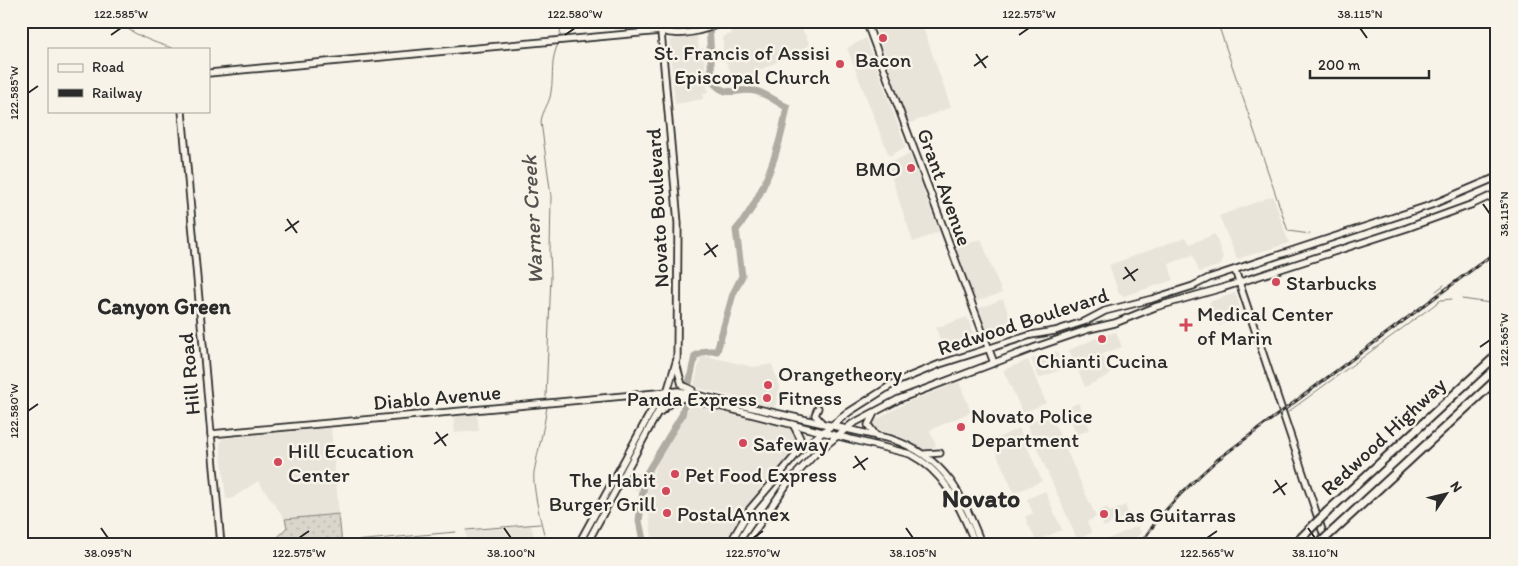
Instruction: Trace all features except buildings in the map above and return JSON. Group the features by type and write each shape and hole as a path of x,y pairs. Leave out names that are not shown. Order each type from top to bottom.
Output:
{"highway":[{"name":"Redwood Highway","path":"1294,545 1328,511 1497,356"},
{"name":"Redwood Highway","path":"1318,545 1497,378"}],"main road":[{"name":"Novato Boulevard","path":"586,545 654,419 666,393 676,359 678,223 660,21"},
{"name":"Grant Avenue","path":"866,21 994,363"},
{"path":"210,73 661,32 674,27 700,27 724,22"},
{"name":"Hill Road","path":"182,112 221,545"},
{"name":"Redwood Boulevard","path":"729,545 750,509 790,461 823,431 903,378 1031,335 1063,328 1105,311 1152,299 1431,205 1497,177"},
{"name":"Redwood Boulevard","path":"745,545 795,474 845,430 877,410 908,395 1089,329 1115,323 1155,307 1239,283 1407,228 1473,204 1497,193"},
{"path":"1235,270 1327,545"},
{"path":"654,419 668,404 683,394 676,359"},
{"path":"578,545 653,408 666,393"},
{"name":"Diablo Avenue","path":"211,434 666,393 696,395 732,402 901,442 923,454 932,465"},
{"path":"645,394 652,400 653,408"},
{"name":"Diablo Avenue","path":"696,395 718,407 900,450 932,465"},
{"path":"718,407 732,402"},
{"path":"818,408 815,416 822,423"},
{"path":"877,410 868,425 877,437"},
{"path":"775,421 777,412"},
{"path":"790,461 800,440 793,424"},
{"path":"923,454 940,453"},
{"path":"932,465 954,496 976,545"},
{"path":"932,465 959,492 982,545"},
{"path":"771,482 781,492"}],"shaded area":[{"path":"747,21 798,21 810,45 737,82 723,57 723,36 732,34 730,29"},
{"path":"873,21 901,21 904,29 921,22 951,107 911,123 907,120"},
{"path":"697,35 699,49 703,48 708,93 703,94 703,99 675,104 669,40"},
{"path":"866,38 906,147 889,156 847,48"},
{"path":"910,154 939,232 913,242 887,164"},
{"path":"1273,196 1289,243 1237,259 1219,216"},
{"path":"1215,234 1223,258 1221,265 1199,272 1193,255 1169,264 1173,280 1124,296 1119,294 1109,265 1186,237 1190,244"},
{"path":"981,239 1002,293 975,302 956,248"},
{"path":"1235,293 1243,315 1219,326 1209,302"},
{"path":"1003,299 1012,324 986,335 977,309"},
{"path":"967,317 978,343 945,355 936,328"},
{"path":"1116,332 1122,347 1102,354 1111,374 1085,387 1069,350 1101,336"},
{"path":"1057,351 1063,369 1039,378 1031,359"},
{"path":"701,355 754,367 772,364 780,389 775,407 694,387"},
{"path":"1028,360 1046,403 1023,413 1003,370"},
{"path":"959,382 971,412 930,430 936,446 928,450 922,449 904,438 878,430 872,425 874,421 906,403"},
{"path":"1078,403 1090,429 1077,435 1066,409"},
{"path":"691,404 787,426 794,431 796,442 790,455 762,485 723,545 653,545 649,515 651,497 624,484 631,470 651,480 658,461"},
{"path":"477,412 479,431 455,433 453,414"},
{"path":"1050,413 1096,517 1087,522 1092,533 1077,539 1026,423"},
{"name":"Hill Ecucation Center","path":"331,428 339,514 285,519 258,481 231,499 226,499 220,443 223,438"},
{"path":"1019,428 1042,481 1014,493 991,441"},
{"path":"1045,491 1062,530 1036,541 1025,517 1033,513 1027,499"},
{"path":"1125,505 1129,515 1104,527 1098,512 1107,507 1110,512"},
{"path":"339,514 342,545 276,545 278,537 287,527 285,519"},
{"path":"531,525 536,545 467,545 466,531"},
{"path":"1138,526 1141,533 1128,545 1094,545"}],"waterway":[{"path":"117,21 143,38 172,48"},
{"name":"Warner Creek","path":"560,37 561,21"},
{"path":"1217,21 1288,231 1310,234"},
{"path":"644,545 639,521 645,476 682,415 695,356 706,351 717,351 733,294 742,276 736,230 754,203 769,172 780,139 787,107 759,92 723,90 712,81 709,22"},
{"name":"Warner Creek","path":"546,397 551,276 551,196 541,122 550,96 553,62 558,44"},
{"path":"1436,291 1444,285"},
{"path":"1288,412 1441,300 1452,299"},
{"path":"1462,299 1497,304"},
{"name":"Warner Creek","path":"547,407 534,472 534,487 548,545"},
{"path":"466,530 540,524"},
{"path":"343,542 456,532"}],"railway":[{"path":"1140,545 1166,510 1185,489 1217,460 1497,251"}],"place":[{"name":"Bacon","path":"883,38"},
{"name":"St. Francis of Assisi Episcopal Church","path":"840,64"},
{"name":"BMO","path":"911,168"},
{"name":"Starbucks","path":"1276,282"},
{"name":"Medical Center of Marin","path":"1186,325"},
{"name":"Chianti Cucina","path":"1102,339"},
{"name":"Orangetheory Fitness","path":"768,385"},
{"name":"Panda Express","path":"767,398"},
{"name":"Novato Police Department","path":"961,427"},
{"name":"Safeway","path":"743,443"},
{"name":"Hill Ecucation Center","path":"278,462"},
{"name":"Pet Food Express","path":"675,474"},
{"name":"The Habit Burger Grill","path":"666,491"},
{"name":"PostalAnnex","path":"667,513"},
{"name":"Las Guitarras","path":"1104,514"}],"district":[{"name":"Canyon Green","path":"164,306"},
{"name":"Novato","path":"981,498"}]}
